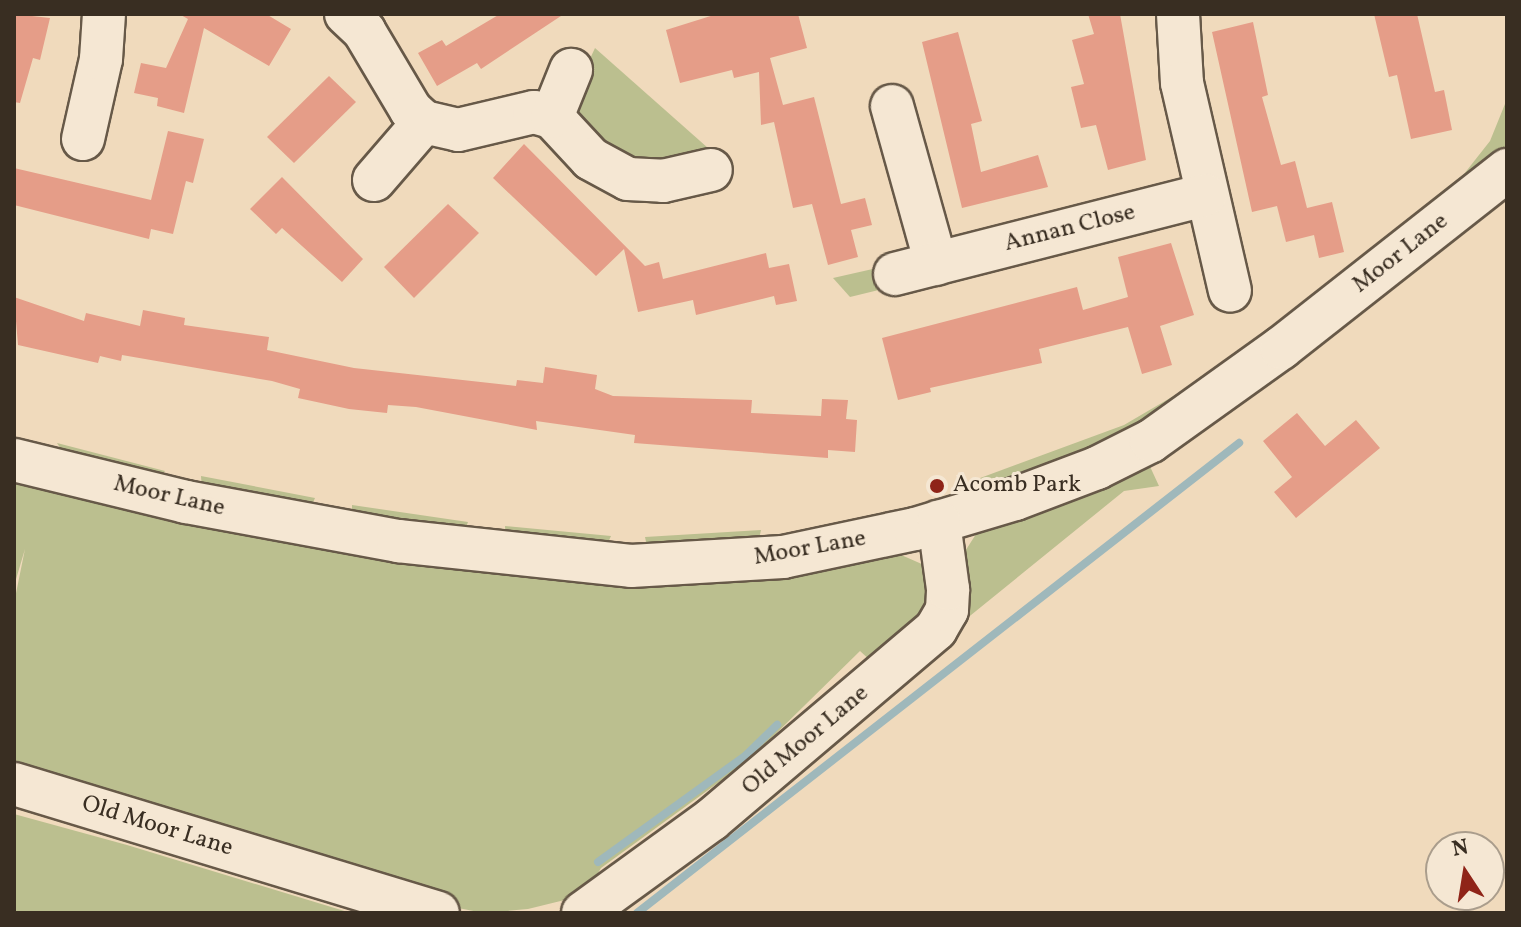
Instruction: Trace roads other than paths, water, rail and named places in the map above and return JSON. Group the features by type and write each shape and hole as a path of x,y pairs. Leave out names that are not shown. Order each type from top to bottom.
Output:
{"street":[{"path":"83,139 101,59 104,14"},
{"path":"346,14 373,44 411,110 424,122 458,130 534,112 552,117 607,170 667,198 711,170"},
{"path":"1178,14 1182,83 1205,195 1230,291"},
{"path":"552,117 571,70"},
{"path":"892,106 936,264"},
{"path":"372,179 424,122"},
{"name":"Moor Lane","path":"14,460 303,526 567,562 693,566 783,557 939,522 1097,468 1182,422 1507,170"},
{"name":"Annan Close","path":"895,274 1205,195"},
{"name":"Old Moor Lane","path":"583,913 711,820 936,629 947,610 948,589 939,522"},
{"name":"Old Moor Lane","path":"14,784 438,913"}],"waterway":[{"path":"637,913 1239,443"},
{"path":"598,862 745,756 777,725"}],"place":[{"name":"Acomb Park","path":"937,486"}]}
